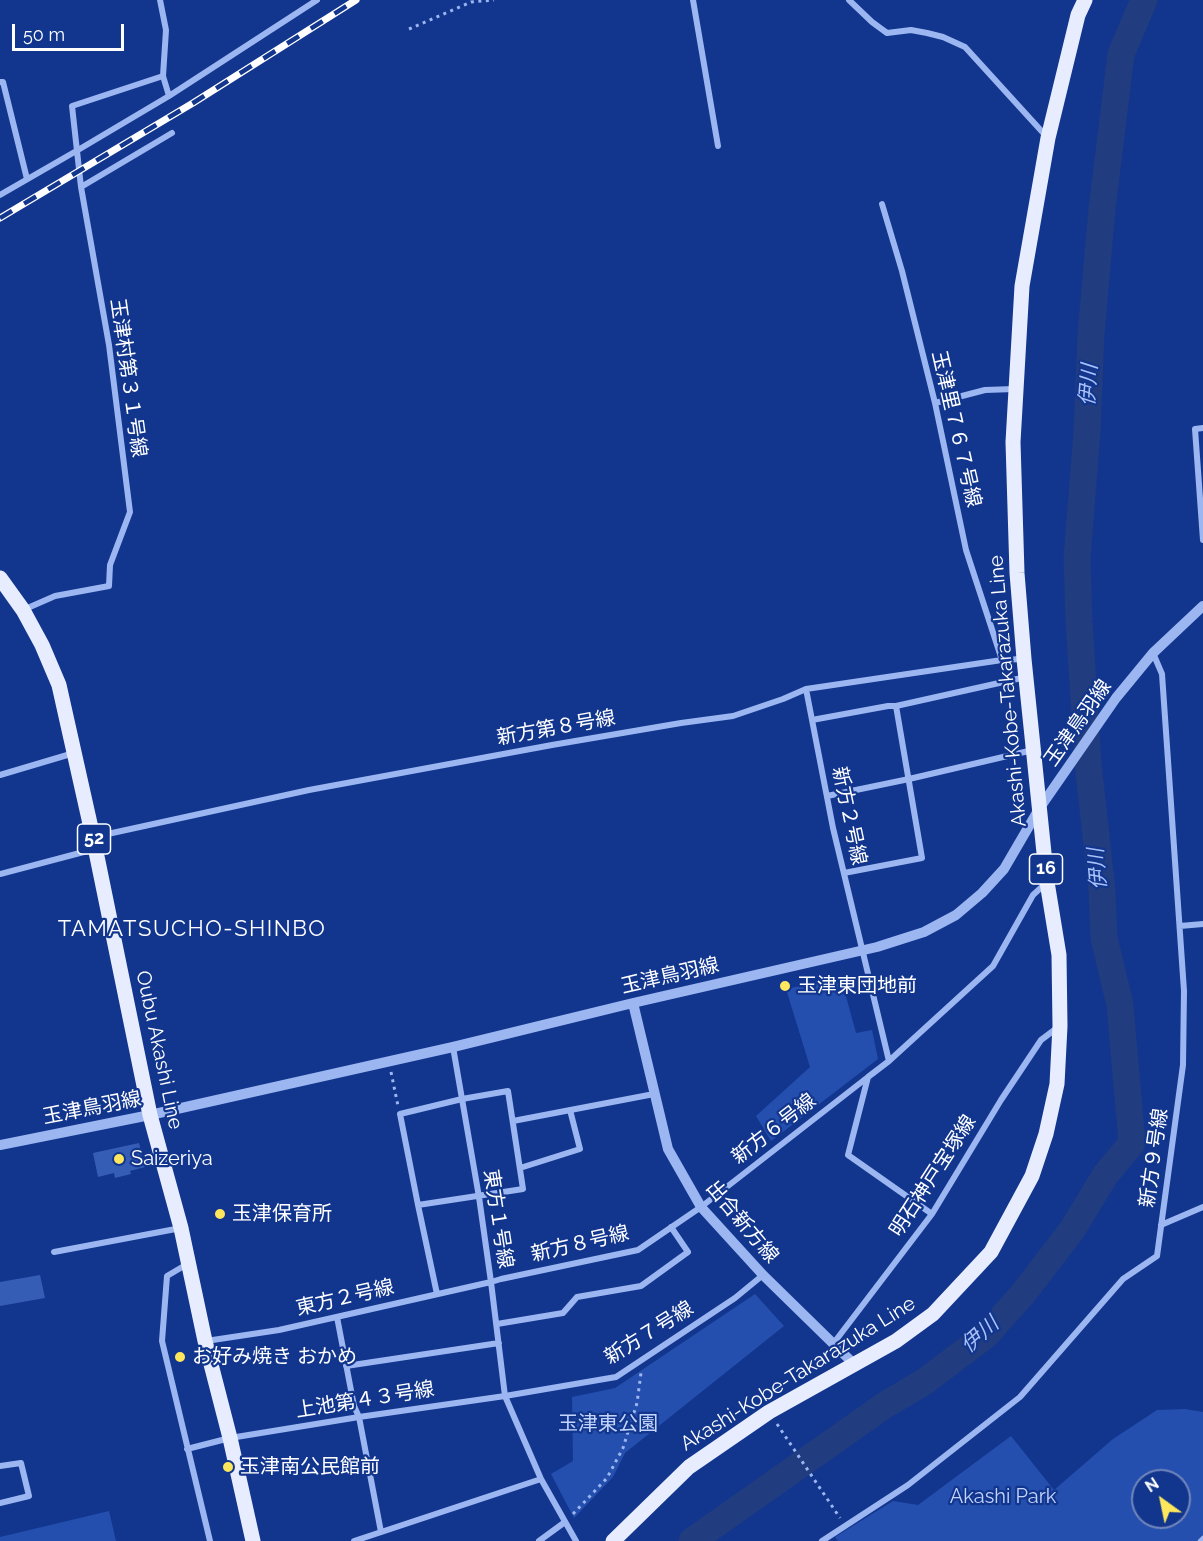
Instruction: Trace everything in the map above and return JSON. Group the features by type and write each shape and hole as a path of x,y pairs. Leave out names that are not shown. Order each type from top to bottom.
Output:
{"main road":[{"name":"Akashi-Kobe-Takarazuka Line","path":"613,1541 688,1467 769,1412 896,1341 933,1314 991,1252 1032,1176 1046,1134 1057,1084 1060,1026 1059,955 1047,882 1024,659 1017,561 1013,442 1022,286 1048,138 1078,15 1085,0"},
{"name":"Oubu Akashi Line","path":"0,578 5,593 23,610 42,645 59,685 150,1115 181,1228 205,1341 254,1541"}],"street":[{"path":"160,0 166,30 163,76 169,96"},
{"path":"0,195 169,96 317,0"},
{"path":"693,0 718,146"},
{"path":"849,0 886,33 910,30 943,37 965,47 1048,138"},
{"path":"163,76 72,106 81,187 172,133"},
{"path":"0,82 3,82 27,179"},
{"name":"玉津村第３１号線","path":"23,610 55,596 109,586 110,565 130,512 109,345 81,187"},
{"name":"玉津里７６７号線","path":"882,204 902,271 935,403 966,550 1002,660"},
{"path":"935,403 986,390 1016,389"},
{"path":"1203,428 1195,429 1203,540"},
{"name":"玉津鳥羽線","path":"0,1145 150,1115 453,1047 877,947 924,932 956,915 982,893 1004,868 1040,809 1116,698 1153,653 1203,606"},
{"name":"新方９号線","path":"822,1541 908,1485 1020,1397 1123,1279 1157,1256 1183,1065 1184,991 1162,674 1153,653"},
{"name":"新方第８号線","path":"0,874 94,843 309,790 552,745 734,716 806,689 1002,660 1024,659"},
{"path":"812,720 896,706 1026,677"},
{"name":"新方２号線","path":"806,689 844,873 889,1060"},
{"path":"844,873 922,858 896,706"},
{"path":"827,796 1033,750"},
{"path":"0,775 75,753"},
{"name":"新方６号線","path":"701,1207 889,1060 993,966 1033,895 1047,882"},
{"path":"1180,926 1203,924"},
{"name":"出合新方線","path":"633,1003 668,1149 701,1207 763,1275 854,1365"},
{"name":"明石神戸宝塚線","path":"832,1345 932,1214 1001,1100 1041,1040 1060,1026"},
{"name":"東方１号線","path":"453,1047 479,1197 506,1396 541,1479 576,1541"},
{"path":"868,1077 848,1155 932,1214"},
{"path":"418,1205 523,1189 508,1091 400,1114 418,1205 437,1294"},
{"path":"513,1121 654,1094"},
{"path":"520,1168 580,1149 570,1110"},
{"name":"新方８号線","path":"491,1282 638,1250 701,1207"},
{"path":"1161,1225 1203,1207"},
{"path":"496,1324 563,1313 577,1297 641,1286 688,1252 671,1227"},
{"path":"54,1252 181,1228"},
{"path":"189,1263 167,1276 162,1341 210,1541"},
{"name":"新方７号線","path":"506,1396 615,1377 735,1298 763,1275"},
{"name":"東方２号線","path":"205,1341 279,1330 491,1282"},
{"path":"337,1317 381,1532"},
{"path":"346,1366 499,1343"},
{"name":"上池第４３号線","path":"188,1449 230,1438 506,1396"},
{"path":"0,1466 21,1463 28,1496 0,1503"},
{"path":"354,1541 374,1538 381,1532 541,1479"},
{"path":"539,1541 566,1522"}],"path":[{"path":"409,29 471,2 494,0"},
{"path":"388,1061 400,1114"},
{"path":"566,1522 607,1478 623,1448 637,1403 642,1360"},
{"path":"769,1412 845,1525"}],"green space":[{"path":"841,978 856,1033 872,1030 878,1059 771,1141 756,1116 810,1067 786,989"},
{"name":"玉津東公園","path":"755,1294 784,1326 625,1453 613,1477 574,1518 551,1474 573,1461 572,1397 615,1388"},
{"name":"Akashi Park","path":"1185,1409 1203,1412 1203,1541 838,1541 835,1537 893,1501 918,1505 1011,1436 1054,1490 1113,1439 1157,1410"},
{"path":"109,1511 116,1541 0,1541 0,1537"}],"building":[{"path":"139,1143 145,1167 115,1178 114,1173 98,1177 93,1153"},
{"path":"40,1275 45,1298 0,1306 0,1282"}],"waterway":[{"name":"伊川","path":"692,1541 885,1405 924,1382 985,1336 1022,1295 1072,1230 1106,1174 1132,1143 1120,1005 1104,938 1102,891 1088,763 1077,558 1087,432 1091,334 1102,209 1121,54 1144,0"}],"railway":[{"path":"0,218 193,103 356,0"}],"place":[{"name":"玉津東団地前","path":"785,986"},
{"name":"Saizeriya","path":"119,1159"},
{"name":"玉津保育所","path":"220,1214"},
{"name":"お好み焼き おかめ","path":"180,1357"},
{"name":"玉津南公民館前","path":"228,1467"}],"district":[{"name":"TAMATSUCHO-SHINBO","path":"192,929"}]}
